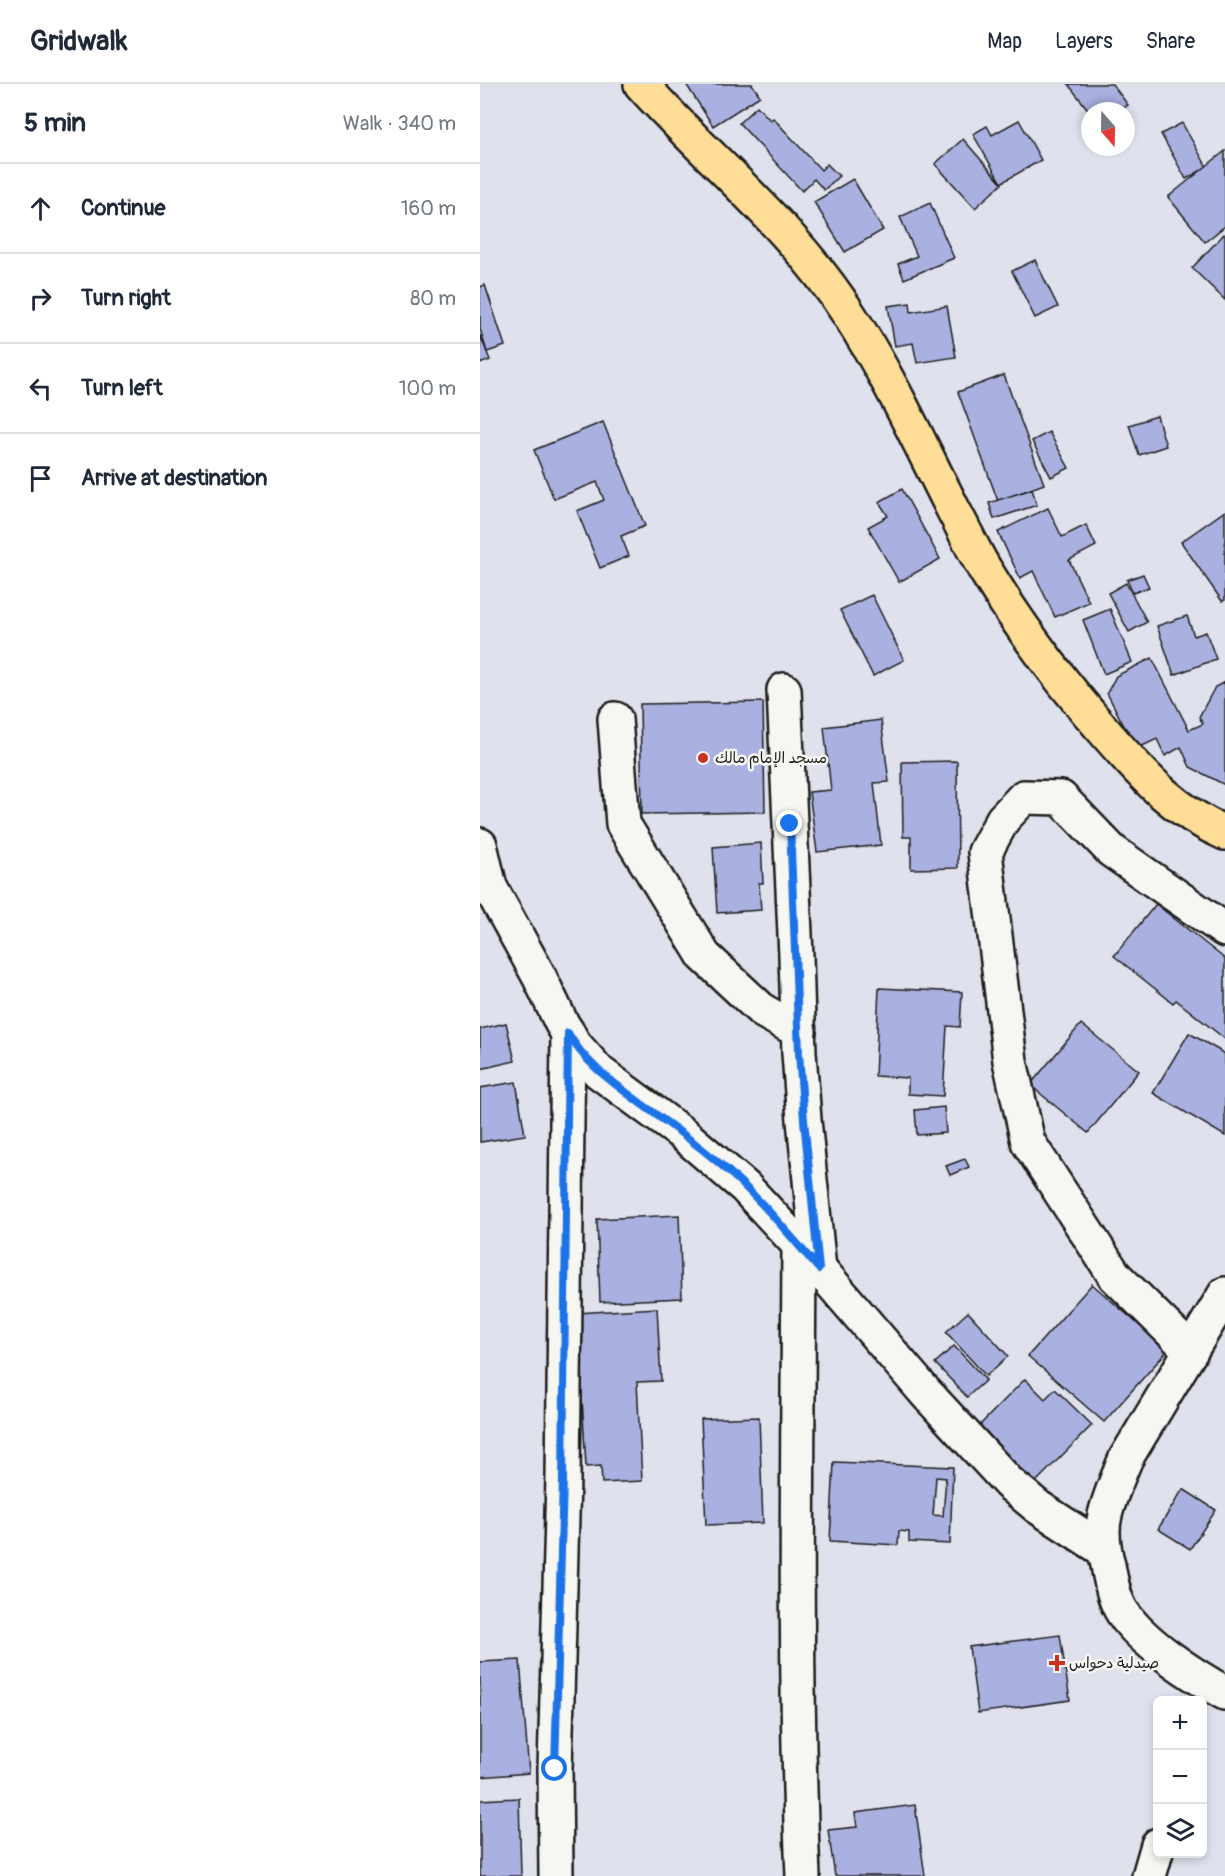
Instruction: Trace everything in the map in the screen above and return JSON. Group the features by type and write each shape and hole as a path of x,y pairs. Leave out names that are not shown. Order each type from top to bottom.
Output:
{"main road":[{"path":"641,84 678,125 809,258 848,313 897,399 986,571 1032,642 1090,716 1151,785 1202,823 1225,833"}],"street":[{"path":"783,690 809,1257 798,1642 798,1771 803,1876"},
{"path":"615,719 623,824 704,956 763,1011 799,1031"},
{"path":"1191,1351 1115,1275 1028,1142 1010,1061 985,852 1003,819 1024,797 1061,798 1112,851 1225,930"},
{"path":"480,845 485,881 574,1045 599,1072 719,1163 745,1187 809,1257 918,1384 1009,1483 1038,1507 1104,1550"},
{"path":"556,1876 555,1769 563,1479 568,1033"},
{"path":"1208,1691 1148,1639 1123,1613 1112,1585 1104,1550 1104,1517 1113,1487 1126,1458 1225,1294"},
{"path":"1149,1876 1154,1858"}],"building":[{"path":"686,84 752,84 760,96 713,126"},
{"path":"1068,84 1112,84 1126,102 1082,102"},
{"path":"757,106 770,120 773,118 821,170 827,164 839,176 824,190 814,179 802,191 739,123"},
{"path":"1019,120 1041,160 1001,183 973,134 987,126 992,135"},
{"path":"1182,123 1207,167 1186,179 1161,134"},
{"path":"963,139 1002,184 975,208 935,164"},
{"path":"1225,151 1225,226 1205,242 1168,197"},
{"path":"853,179 883,230 845,252 814,202"},
{"path":"930,203 954,258 904,279 898,264 917,256 900,217"},
{"path":"1225,235 1225,300 1192,268"},
{"path":"1035,260 1058,307 1035,318 1012,271"},
{"path":"485,285 505,346 487,352 480,329 480,287"},
{"path":"910,303 911,312 947,306 956,357 917,363 913,343 895,346 888,306"},
{"path":"480,335 490,360 480,364"},
{"path":"1004,375 1044,484 998,501 958,392"},
{"path":"1157,416 1166,446 1139,455 1129,425"},
{"path":"603,422 645,526 621,536 629,556 600,568 577,511 604,500 597,482 554,499 534,450"},
{"path":"1049,432 1069,468 1051,477 1032,441"},
{"path":"902,489 940,559 899,582 868,527 888,516 879,502"},
{"path":"1032,489 1037,505 994,519 989,503"},
{"path":"1048,508 1062,537 1086,525 1096,546 1069,560 1089,602 1055,617 1033,571 1020,578 998,532"},
{"path":"1225,511 1225,600 1222,601 1181,542"},
{"path":"1143,574 1149,587 1133,593 1127,580"},
{"path":"1126,583 1147,622 1129,632 1108,593"},
{"path":"872,595 904,660 873,676 840,610"},
{"path":"1110,609 1132,662 1104,674 1083,620"},
{"path":"1187,616 1194,636 1206,632 1216,659 1174,675 1157,626"},
{"path":"1152,658 1189,730 1203,724 1199,717 1215,687 1225,682 1225,785 1190,767 1181,747 1165,756 1157,739 1136,749 1107,693 1116,676"},
{"name":"مسجد الإمام مالك","path":"763,702 765,812 642,814 640,704"},
{"path":"881,720 889,782 874,783 881,845 817,852 809,792 831,790 824,727"},
{"path":"957,761 958,868 911,869 911,837 903,837 902,762"},
{"path":"761,843 763,883 759,883 761,910 717,913 713,847"},
{"path":"1156,904 1225,959 1225,1039 1176,1000 1173,1003 1114,956"},
{"path":"879,988 962,992 960,1027 947,1026 943,1096 908,1094 908,1078 875,1076"},
{"path":"506,1023 515,1061 480,1069 480,1029"},
{"path":"1081,1024 1139,1071 1088,1133 1030,1085"},
{"path":"1189,1033 1225,1054 1225,1136 1153,1093"},
{"path":"516,1082 525,1135 480,1142 480,1088"},
{"path":"944,1107 946,1133 917,1135 915,1110"},
{"path":"965,1159 969,1167 950,1175 946,1166"},
{"path":"679,1215 682,1298 600,1302 597,1219"},
{"path":"1092,1284 1168,1350 1104,1422 1028,1356"},
{"path":"657,1308 661,1381 637,1382 642,1481 602,1483 601,1466 586,1467 577,1313"},
{"path":"968,1312 1008,1356 986,1376 946,1332"},
{"path":"954,1346 986,1380 967,1397 935,1363"},
{"path":"1025,1379 1045,1399 1055,1389 1092,1425 1034,1484 977,1428"},
{"path":"759,1417 763,1523 706,1525 701,1419"},
{"path":"834,1462 953,1467 950,1544 909,1542 909,1532 899,1531 898,1545 830,1541","holes":["936,1477 946,1478 943,1516 933,1515"]},
{"path":"1183,1489 1216,1510 1190,1549 1158,1529"},
{"path":"1060,1635 1070,1700 978,1713 969,1647"},
{"path":"520,1660 529,1773 480,1777 480,1662"},
{"path":"519,1798 521,1876 480,1876 480,1800"},
{"path":"915,1805 925,1876 835,1876 828,1830 857,1827 855,1813"}],"place":[{"name":"مسجد الإمام مالك","path":"703,758"},
{"name":"صيدلية دحواس","path":"1057,1663"}],"route":[{"path":"555,1769 563,1479 568,1033 574,1045 599,1072 683,1134 745,1187 819,1269 799,1053 790,824"}]}
